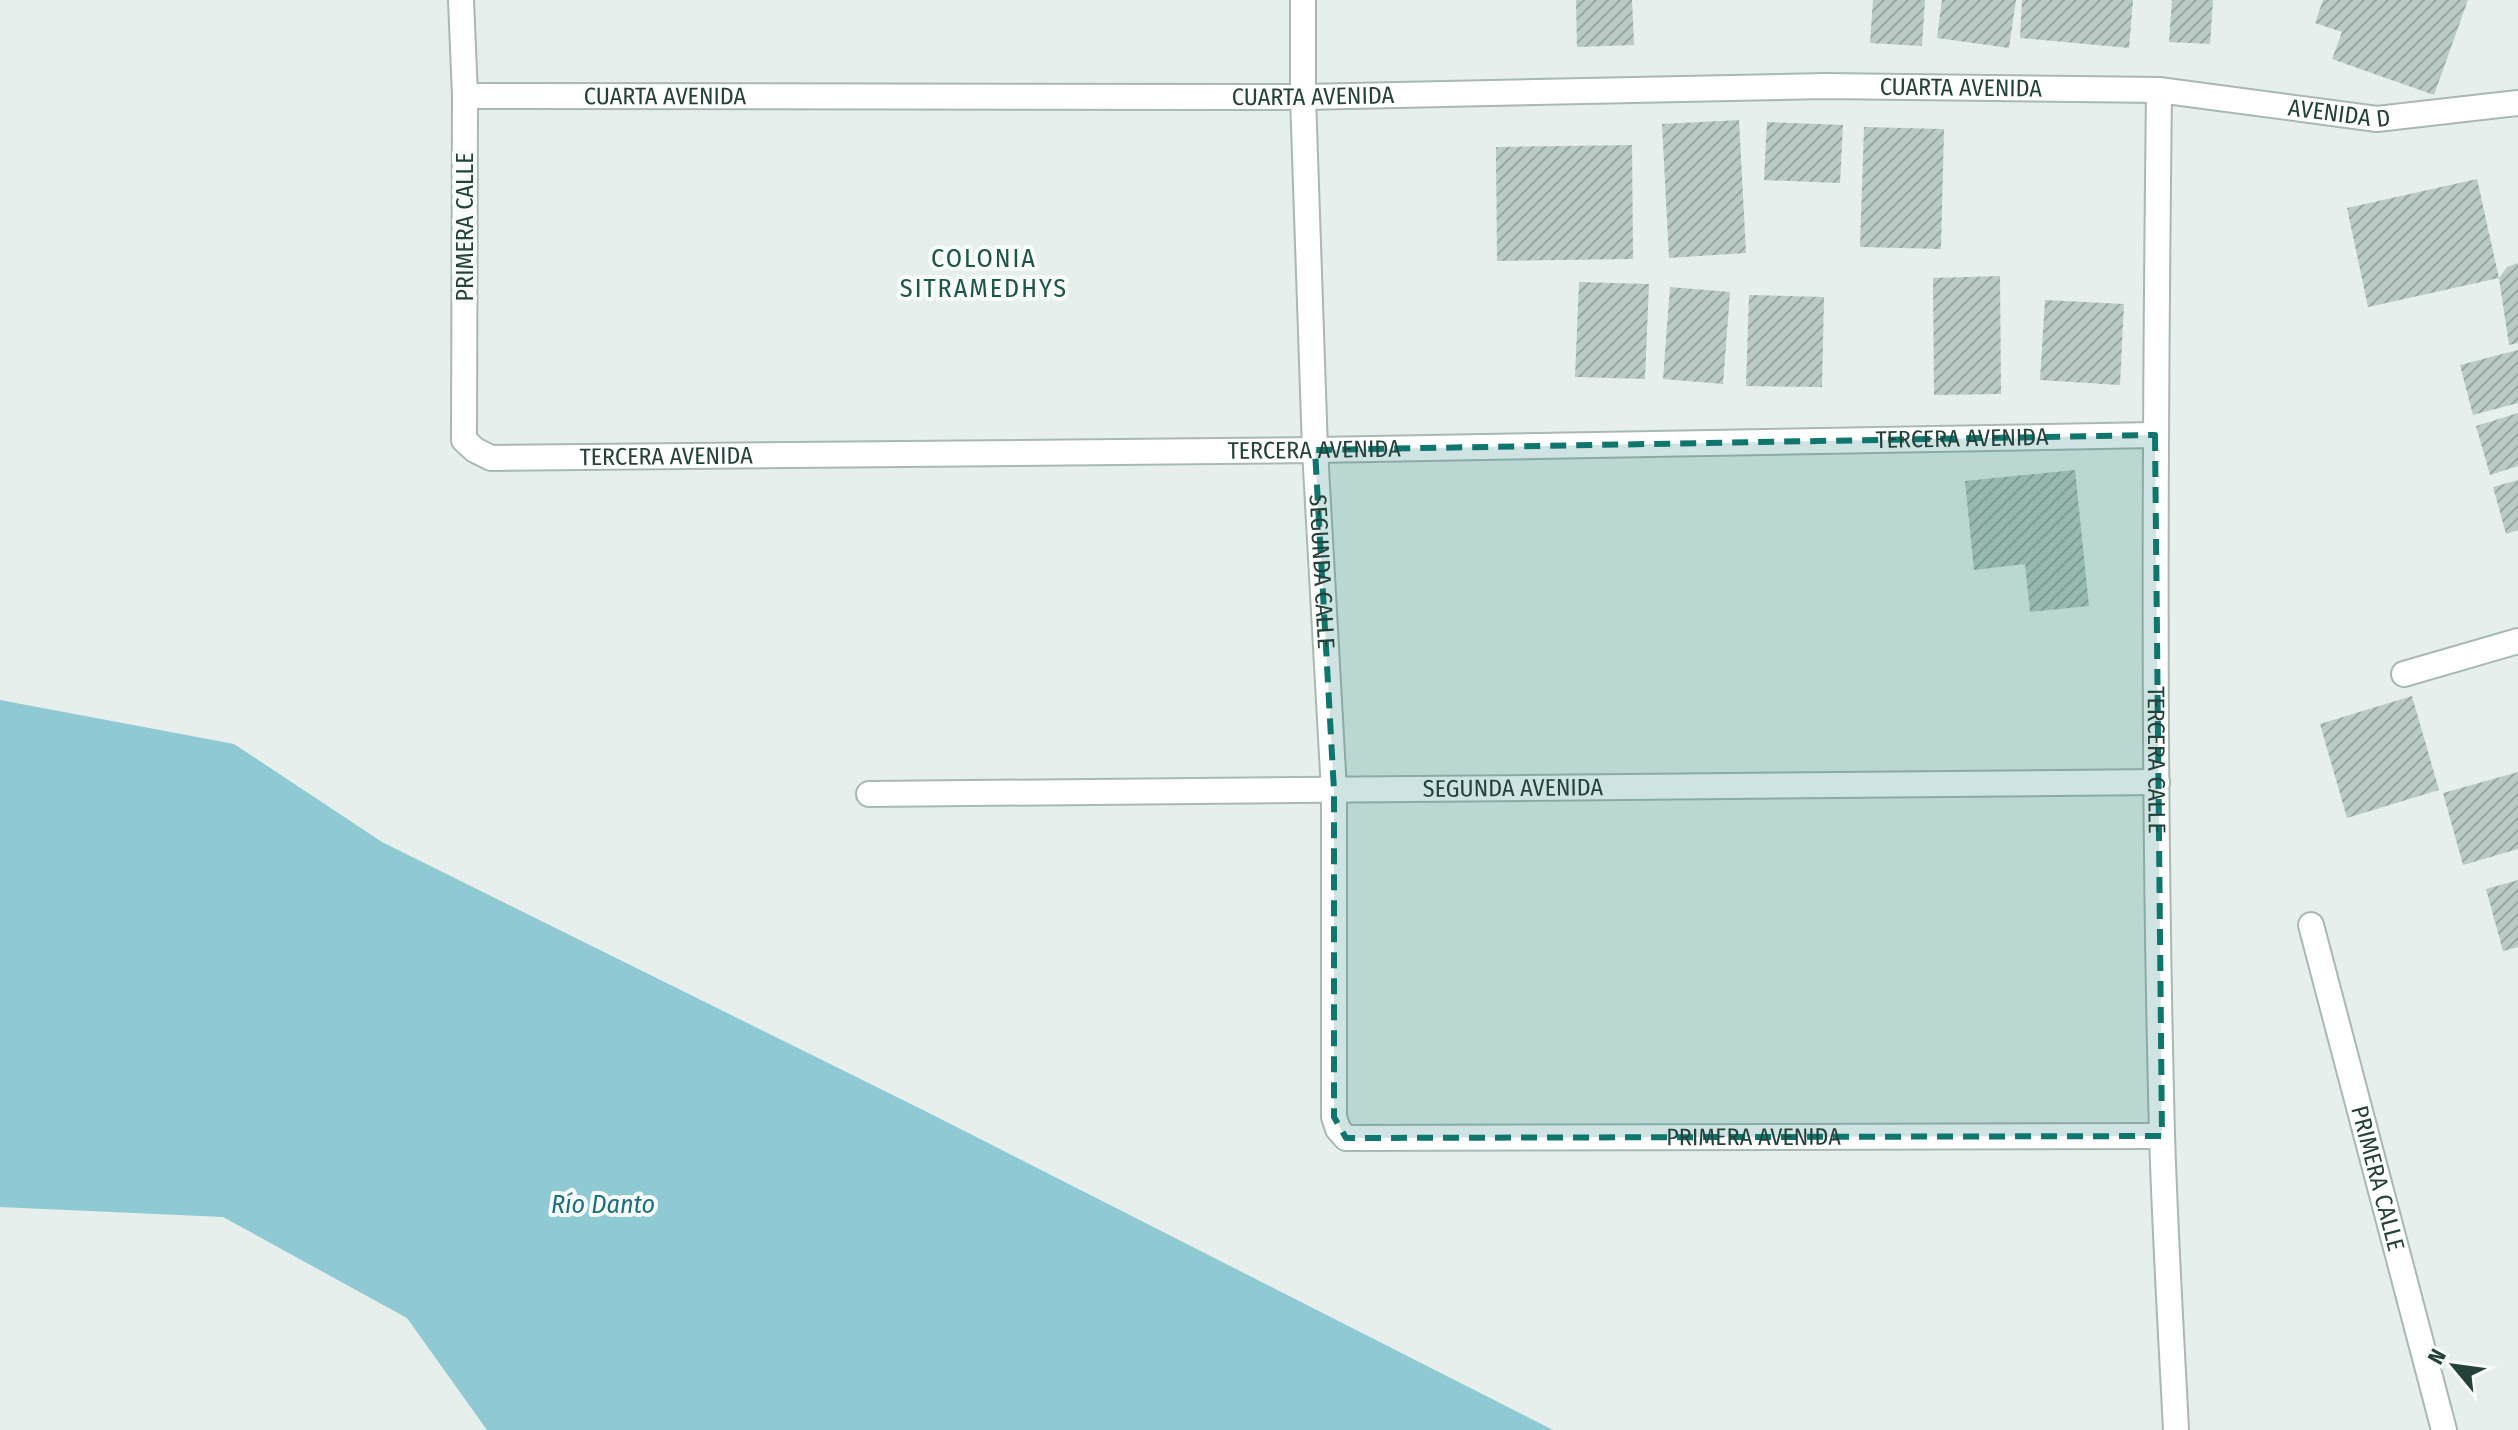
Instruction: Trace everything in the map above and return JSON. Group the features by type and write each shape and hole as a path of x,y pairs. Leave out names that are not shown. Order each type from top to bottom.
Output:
{"street":[{"name":"PRIMERA CALLE","path":"461,0 465,96 464,440 475,450"},
{"name":"SEGUNDA CALLE","path":"1303,0 1303,97 1315,450 1334,791 1334,1117 1338,1129 1346,1138"},
{"name":"CUARTA AVENIDA","path":"465,96 1303,97 1825,86 2159,90"},
{"name":"AVENIDA D","path":"2159,90 2377,119 2518,103"},
{"name":"TERCERA CALLE","path":"2159,90 2155,435 2157,782 2162,1136 2176,1430"},
{"name":"TERCERA AVENIDA","path":"475,450 491,458 1315,450 2155,435"},
{"path":"2404,674 2518,641"},
{"name":"SEGUNDA AVENIDA","path":"869,794 2157,782"},
{"name":"PRIMERA CALLE","path":"2311,925 2444,1430"},
{"name":"PRIMERA AVENIDA","path":"1346,1138 2162,1136"}],"highlighted area":[{"path":"2155,435 2162,1136 1346,1138 1334,1117 1334,791 1315,450"}],"water":[{"name":"Río Danto","path":"0,700 234,744 382,842 927,1112 1553,1430 487,1430 407,1318 223,1217 0,1207"}],"building":[{"path":"1576,0 1632,0 1634,45 1577,47"},
{"path":"1873,0 1925,0 1922,46 1870,43"},
{"path":"1942,0 2016,0 2009,48 1937,38"},
{"path":"2022,0 2133,0 2129,48 2020,38"},
{"path":"2172,0 2213,0 2210,44 2169,42"},
{"path":"2323,0 2468,0 2434,95 2332,59 2342,32 2315,23"},
{"path":"1739,120 1746,253 1669,258 1662,124"},
{"path":"1767,122 1843,125 1840,183 1764,180"},
{"path":"1864,127 1944,129 1941,249 1860,247"},
{"path":"1632,145 1633,259 1497,261 1496,147"},
{"path":"2477,179 2499,278 2368,307 2347,208"},
{"path":"2518,263 2518,343 2509,345 2499,278 2507,267"},
{"path":"2000,276 2001,394 1934,395 1933,278"},
{"path":"1579,282 1649,284 1645,379 1575,377"},
{"path":"1670,287 1730,292 1723,384 1663,379"},
{"path":"1749,295 1824,297 1822,387 1746,386"},
{"path":"2045,300 2124,304 2120,385 2040,380"},
{"path":"2518,350 2518,403 2473,415 2460,365"},
{"path":"2518,413 2518,466 2490,475 2476,426"},
{"path":"2075,470 2089,606 2030,612 2025,564 1974,570 1965,481"},
{"path":"2518,480 2518,530 2506,534 2493,487"},
{"path":"2412,696 2439,790 2347,818 2320,724"},
{"path":"2518,772 2518,849 2463,865 2443,793"},
{"path":"2518,880 2518,947 2503,951 2486,889"}],"district":[{"name":"COLONIA SITRAMEDHYS","path":"984,273"}]}
